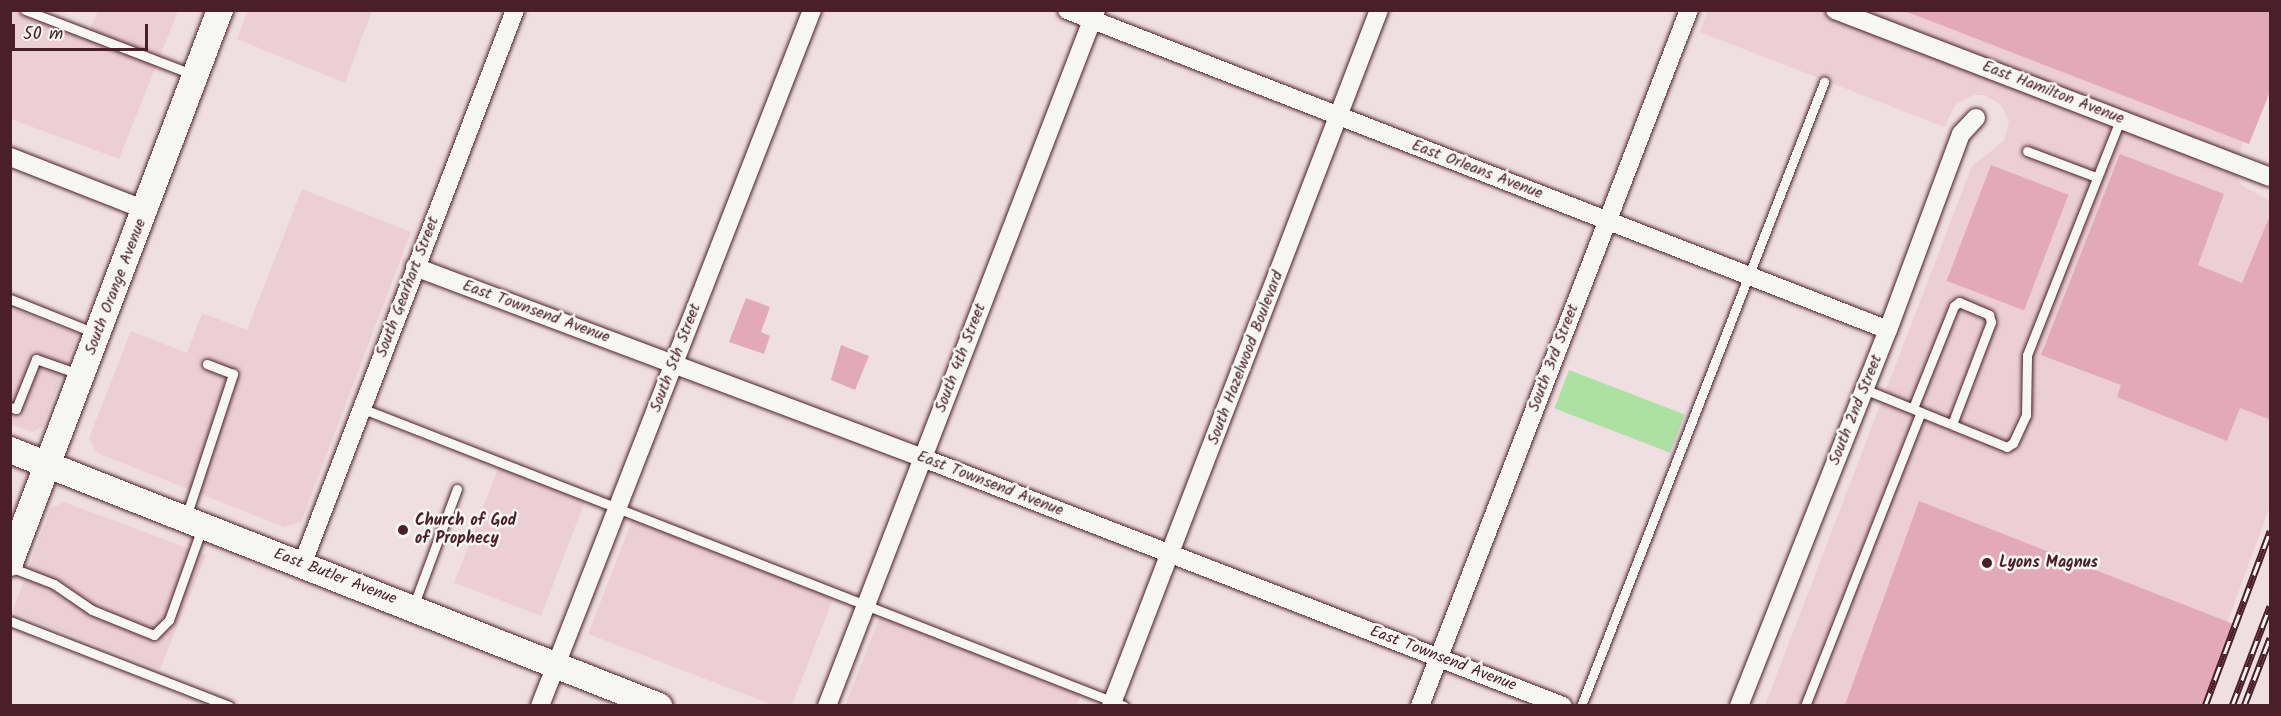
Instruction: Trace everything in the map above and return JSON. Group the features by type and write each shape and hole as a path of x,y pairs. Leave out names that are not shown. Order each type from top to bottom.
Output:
{"street":[{"name":"South Orange Avenue","path":"10,565 220,10"},
{"name":"South Gearhart Street","path":"302,565 515,10"},
{"name":"South 5th Street","path":"540,705 812,10"},
{"name":"East Orleans Avenue","path":"1066,10 1094,15 1339,116 1888,330"},
{"name":"South Hazelwood Boulevard","path":"1116,704 1379,10"},
{"name":"South 3rd Street","path":"1420,705 1689,10"},
{"name":"East Hamilton Avenue","path":"1835,10 2270,175"},
{"name":"South 4th Street","path":"827,705 1094,15"},
{"name":"South 2nd Street","path":"1740,705 1888,330 1961,134 1976,118"},
{"path":"10,157 145,210"},
{"name":"East Townsend Avenue","path":"415,267 923,458 1563,705"},
{"name":"East Butler Avenue","path":"10,450 659,705"}],"lane":[{"path":"26,10 196,76"},
{"path":"1581,705 1824,82"},
{"path":"1864,389 2007,447 2013,443 2026,416 2027,355 2121,118"},
{"path":"2027,151 2096,177"},
{"path":"10,299 98,333"},
{"path":"1805,705 1954,306 1959,302 1989,315 1991,322 1952,424"},
{"path":"10,407 16,409 36,359 82,375"},
{"path":"10,565 54,584 92,610 154,635 169,620 233,374 207,364"},
{"path":"361,408 1116,704"},
{"path":"413,607 457,489"},
{"path":"10,621 229,705"}],"shaded area":[{"path":"248,10 372,11 345,83 237,39"},
{"path":"1708,10 2270,11 2270,67 2234,169 2241,185 2270,201 2270,506 2197,705 1765,705 1972,166 2004,141 2009,121 2001,105 1984,95 1974,95 1956,104 1944,127 1700,32"},
{"path":"10,11 40,11 90,30 98,11 178,11 119,159 11,119"},
{"path":"302,189 411,232 301,522 284,527 97,453 89,438 131,331 187,353 202,313 247,330"},
{"path":"10,308 78,334 42,427 32,432 11,424"},
{"path":"499,466 586,499 541,616 454,583"},
{"path":"64,502 206,555 160,669 12,612 51,508"},
{"path":"633,518 834,596 792,705 773,705 588,634"},
{"path":"881,614 1082,691 1076,705 845,706"}],"green space":[{"path":"1569,370 1685,414 1670,453 1554,408"}],"building":[{"path":"1902,10 2271,10 2271,89 2249,144"},
{"path":"2120,154 2224,194 2198,265 2242,283 2271,213 2271,420 2240,408 2227,441 2117,397 2121,385 2041,355"},
{"path":"1991,165 2068,195 2024,311 1947,281"},
{"path":"746,298 770,307 761,332 770,336 764,354 729,342"},
{"path":"841,345 869,356 855,390 831,380"},
{"name":"Lyons Magnus","path":"1919,501 2236,625 2205,705 1845,705"}],"railway":[{"path":"2205,706 2270,531"},
{"path":"2232,706 2270,606"},
{"path":"2244,706 2270,638"}],"place":[{"name":"Church of God of Prophecy","path":"403,530"},
{"name":"Lyons Magnus","path":"1987,563"}]}
